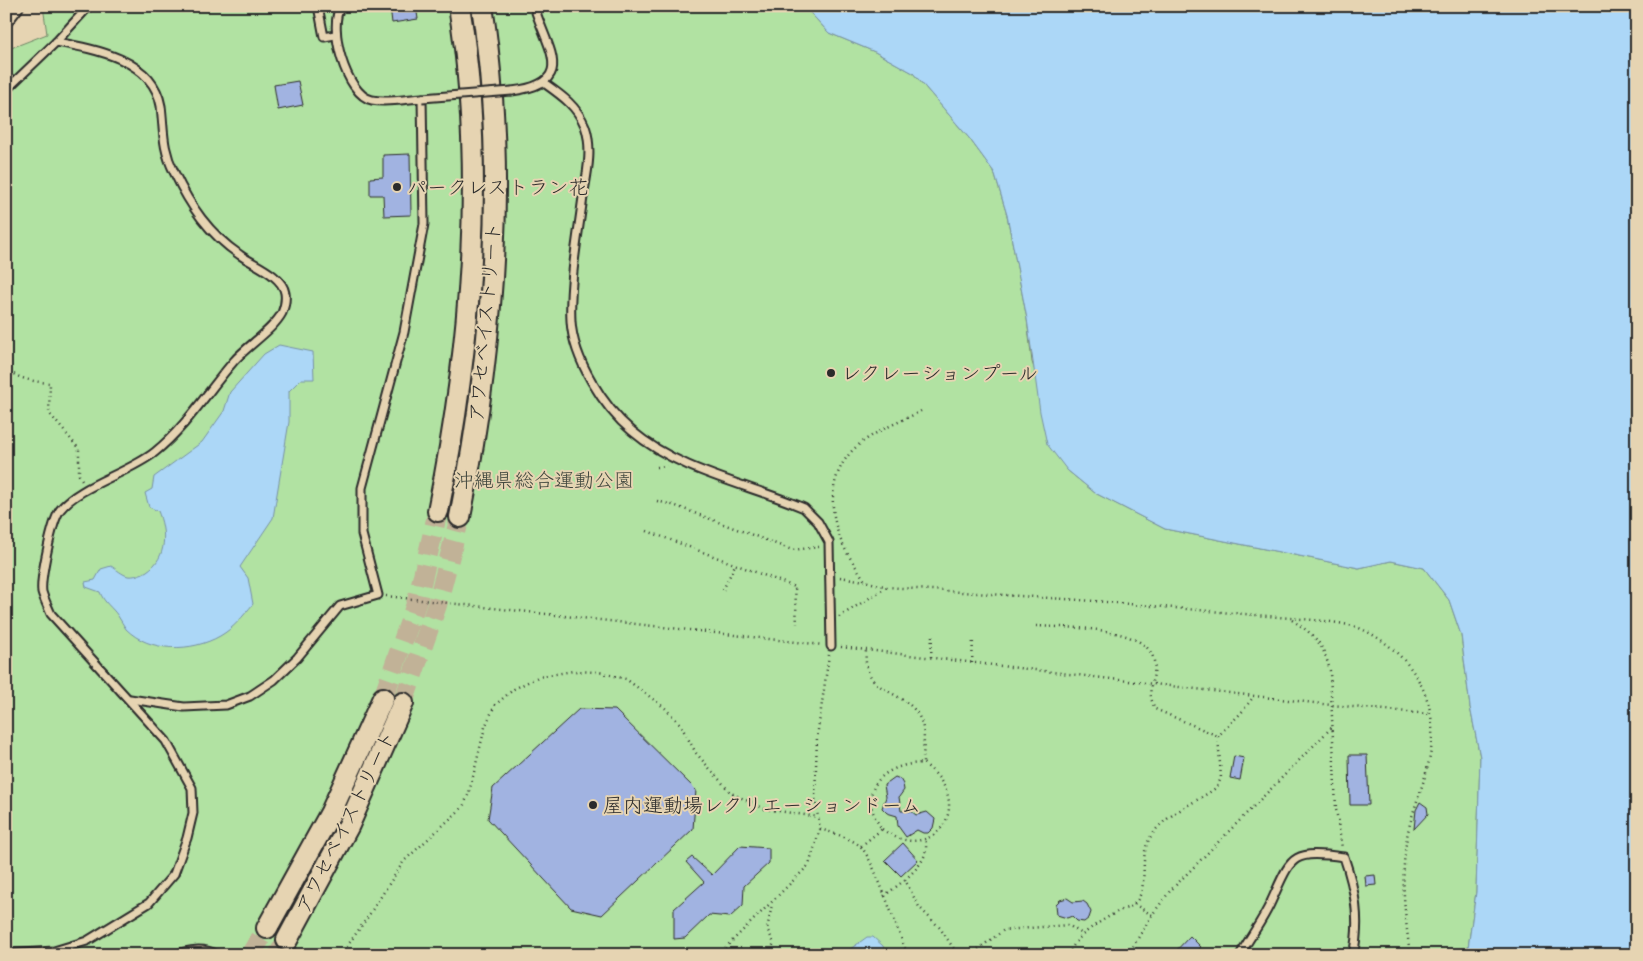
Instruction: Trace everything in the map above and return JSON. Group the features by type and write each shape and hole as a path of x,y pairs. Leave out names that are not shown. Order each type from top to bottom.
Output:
{"main road":[{"name":"アワセベイストリート","path":"438,511 461,382 471,267 472,136 465,44 459,6"},
{"name":"アワセベイストリート","path":"460,517 476,429 493,270 494,138 487,41 482,6"},
{"name":"アワセベイストリート","path":"267,928 331,812 383,698"},
{"name":"アワセベイストリート","path":"287,940 349,825 403,703"}],"street":[{"path":"6,19 16,6"}],"lane":[{"path":"6,90 56,42 89,6"},
{"path":"318,6 324,37 336,35"},
{"path":"341,6 338,11 336,35 345,71 357,90 370,100 422,98 512,90 532,88 544,83 551,74 552,55 534,6"},
{"path":"6,954 54,951 87,941 149,903 174,874 188,838 193,813 192,788 166,741 51,614 42,591 53,522 60,509 88,490 138,464 161,446 235,360 282,314 285,292 268,272 228,246 210,230 195,211 165,153 158,91 148,77 132,65 100,51 56,42"},
{"path":"544,83 564,97 576,110 585,127 590,151 576,251 571,322 581,361 605,403 631,431 658,450 691,466 804,508 818,522 828,542 831,577 831,646"},
{"path":"129,699 184,707 226,705 250,696 274,680 297,658 340,606 378,595 362,534 362,488 404,332 424,224 422,98"},
{"path":"1240,955 1271,902 1284,870 1292,860 1305,855 1344,857 1353,883 1356,910 1356,939 1352,955"},
{"path":"174,955 192,950 210,951 218,955"}],"path":[{"path":"6,368 10,372 33,381 50,383 49,413 79,449 79,475 88,490"},
{"path":"865,581 844,547 834,523 833,499 837,472 854,449 880,432 921,411"},
{"path":"657,467 674,465"},
{"path":"657,501 676,506 792,550 821,546"},
{"path":"647,531 796,587 797,624"},
{"path":"820,541 821,552"},
{"path":"723,590 735,565"},
{"path":"831,577 865,581 887,587 1094,601 1325,621 1357,627 1383,640 1416,675 1426,694 1430,714 1432,738 1427,768 1411,819 1402,878 1410,955"},
{"path":"831,620 853,610 887,587"},
{"path":"378,595 1331,705 1430,714"},
{"path":"1290,619 1313,633 1325,650 1330,671 1334,726 1336,809 1344,857"},
{"path":"1036,626 1123,634 1139,640 1148,648 1154,659 1154,671 1149,696 1155,709 1218,736"},
{"path":"931,658 932,636"},
{"path":"972,663 973,639"},
{"path":"718,955 773,903 809,865 820,830 815,798 817,737 831,646"},
{"path":"866,650 864,664 869,676 889,692 903,698 914,710 922,727 922,763"},
{"path":"340,955 367,918 404,860 450,822 463,807 469,793 485,728 496,705 514,689 538,677 573,671 600,672 626,678 665,708 680,724 696,753 731,793 765,808 818,817"},
{"path":"1069,955 1070,950 1084,935 1118,911 1134,904 1141,893 1143,860 1147,843 1159,827 1217,787 1221,778 1218,736 1241,713 1254,696"},
{"path":"1128,955 1152,915 1204,855 1334,726"},
{"path":"910,763 922,763 941,779 949,794 950,807 946,821 936,833 925,839 915,841 892,837 882,829 875,819 872,808 871,796 874,783 896,767 910,763"},
{"path":"861,846 882,829"},
{"path":"820,830 847,838 861,846 908,955"},
{"path":"884,896 905,880 922,862 928,848 925,839"},
{"path":"905,880 919,907 940,928 958,955"},
{"path":"769,955 774,943 767,929 773,903"},
{"path":"1134,904 1152,915"},
{"path":"970,955 1004,930 1068,925 1084,935"}],"green space":[{"name":"沖縄県総合運動公園","path":"43,6 804,6 829,33 875,52 913,73 969,138 994,172 1007,215 1027,319 1032,362 1067,470 1095,493 1165,529 1359,568 1391,561 1424,568 1449,600 1461,635 1470,707 1480,757 1476,892 1467,955 6,955 6,50 47,34"}],"water":[{"path":"804,6 1637,6 1637,955 1467,955 1476,892 1480,757 1470,707 1461,635 1449,600 1424,568 1391,561 1359,568 1165,529 1095,493 1067,470 1047,444 1040,412 1027,319 1007,215 994,172 969,138 913,73 875,52 829,33"},
{"path":"279,345 313,352 314,379 301,379 289,391 289,422 273,518 240,567 248,578 253,604 230,629 220,636 197,645 172,648 159,646 136,637 126,629 100,592 86,587 85,582 95,580 101,569 111,566 128,576 135,576 147,571 159,559 164,535 163,527 158,511 149,507 145,493 152,489 154,477 202,442 224,411 230,392 264,354"},
{"path":"867,937 873,937 883,946 887,955 842,955"}],"building":[{"path":"390,6 416,6 418,19 392,23"},
{"path":"298,81 303,105 278,110 274,85"},
{"path":"410,154 411,215 384,216 383,195 370,195 370,178 383,177 383,155"},
{"name":"屋内運動場レクリエーションドーム","path":"579,709 615,710 696,790 693,829 602,915 571,908 488,819 493,788"},
{"path":"1349,755 1367,755 1369,805 1350,805"},
{"path":"1234,756 1244,758 1240,780 1230,778"},
{"path":"895,777 900,779 903,784 904,790 899,797 901,811 911,811 916,815 927,812 935,819 933,828 928,833 917,830 906,837 898,826 897,816 887,813 882,808 886,797 884,785"},
{"path":"1420,802 1427,807 1428,814 1414,829 1416,810"},
{"path":"903,843 918,860 901,876 885,860"},
{"path":"740,846 769,848 769,863 744,886 743,905 730,917 709,915 685,938 674,939 674,909 704,882 686,862 692,857 712,875"},
{"path":"1375,875 1376,885 1366,886 1365,876"},
{"path":"1067,898 1073,902 1083,901 1087,904 1091,912 1089,918 1084,922 1077,921 1072,916 1067,918 1057,915 1056,904 1060,900"},
{"path":"1190,936 1201,947 1194,955 1172,955"}],"tunnel":[{"path":"383,698 417,601 438,511"},
{"path":"403,703 437,605 460,517"},
{"path":"250,955 267,928"},
{"path":"278,955 287,940"}],"place":[{"name":"パークレストラン花","path":"397,187"},
{"name":"レクレーションプール","path":"831,373"},
{"name":"屋内運動場レクリエーションドーム","path":"593,805"}]}
